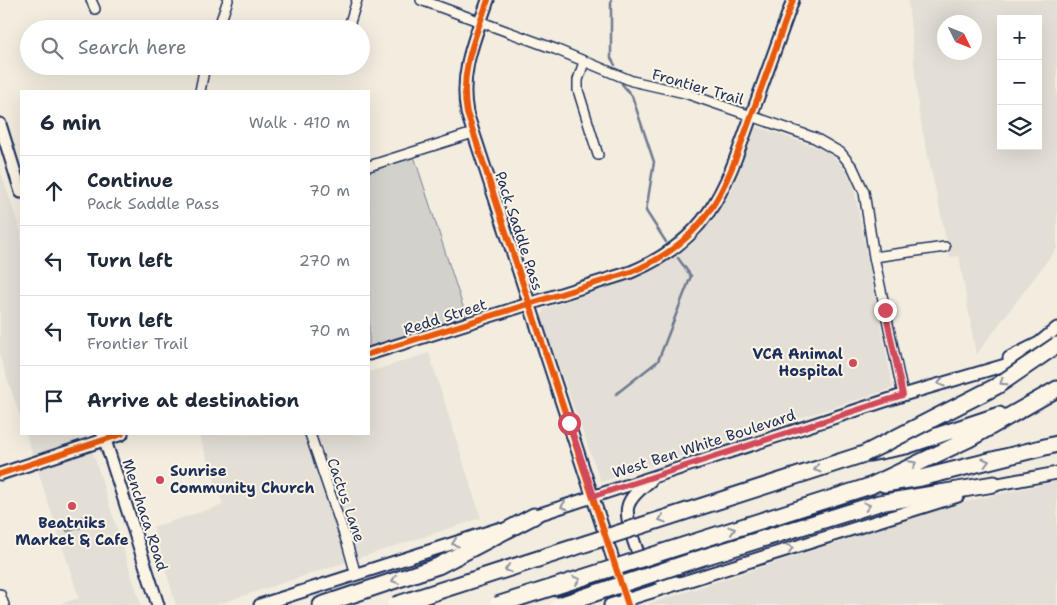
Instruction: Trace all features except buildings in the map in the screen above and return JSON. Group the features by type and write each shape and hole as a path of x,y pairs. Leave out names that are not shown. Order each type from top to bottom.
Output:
{"highway":[{"path":"864,454 997,386 1057,345"},
{"path":"870,486 924,458 969,439 1057,389"},
{"path":"395,605 864,454 906,446 1057,395"},
{"path":"497,605 870,486 921,478 1057,444"},
{"path":"559,605 704,557 879,503 994,484"},
{"path":"320,605 438,566 534,516"}],"main road":[{"name":"Pack Saddle Pass","path":"488,0 464,76 464,100 473,133 628,602"},
{"name":"Redd Street","path":"370,354 631,272 662,257 684,241 703,221 723,191 793,0"},
{"path":"0,124 20,189"},
{"name":"West Ben White Boulevard","path":"987,369 1039,343 1057,328"},
{"name":"West Ben White Boulevard","path":"260,605 903,395 1057,350"},
{"path":"0,474 104,437"},
{"name":"Menchaca Road","path":"104,437 158,605"},
{"path":"610,605 628,602 678,583 994,484 1057,473"},
{"path":"654,477 633,496 626,513 641,561 649,573 660,580 678,583"}],"street":[{"path":"91,0 95,9"},
{"path":"221,20 228,0"},
{"path":"351,20 357,0"},
{"name":"Frontier Trail","path":"421,0 632,81 686,93 824,142 848,160 858,175 864,192 874,257 903,395"},
{"path":"584,62 578,80 578,90 598,155"},
{"path":"200,90 203,75"},
{"path":"370,166 473,133"},
{"path":"874,257 945,247"},
{"name":"Cactus Lane","path":"310,435 356,575"},
{"path":"0,594 4,605"}],"shaded area":[{"path":"908,0 1057,0 1057,248 976,355 959,256 950,257 919,114"},
{"path":"756,126 822,149 834,157 846,170 853,183 893,388 601,482 541,318 544,309 643,275 665,263 694,242 731,192"},
{"path":"414,156 466,316 370,347 370,170"},
{"path":"0,169 20,229 20,416 0,357"},
{"path":"429,353 481,518 215,605 176,605 153,527 223,505 199,435 370,435 370,372"},
{"path":"26,435 87,435 141,605 57,605 79,598"},
{"path":"1057,481 1057,605 646,605 948,506"},
{"path":"83,516 87,526 67,532 64,523"}],"waterway":[{"path":"611,0 611,58 615,65"},
{"path":"622,84 632,96 654,162 646,211 666,242"},
{"path":"616,394 658,361 691,276 678,258"}],"cycle path":[{"path":"488,0 467,69 465,83 467,113 628,605"},
{"path":"370,354 631,272 658,259 680,243 698,226 724,186 793,0"},
{"path":"0,474 119,435"}],"place":[{"name":"VCA Animal Hospital","path":"853,363"},
{"name":"Sunrise Community Church","path":"160,480"},
{"name":"Beatniks Market & Cafe","path":"72,506"}],"route":[{"path":"569,423 594,496 903,395 885,310"}]}
